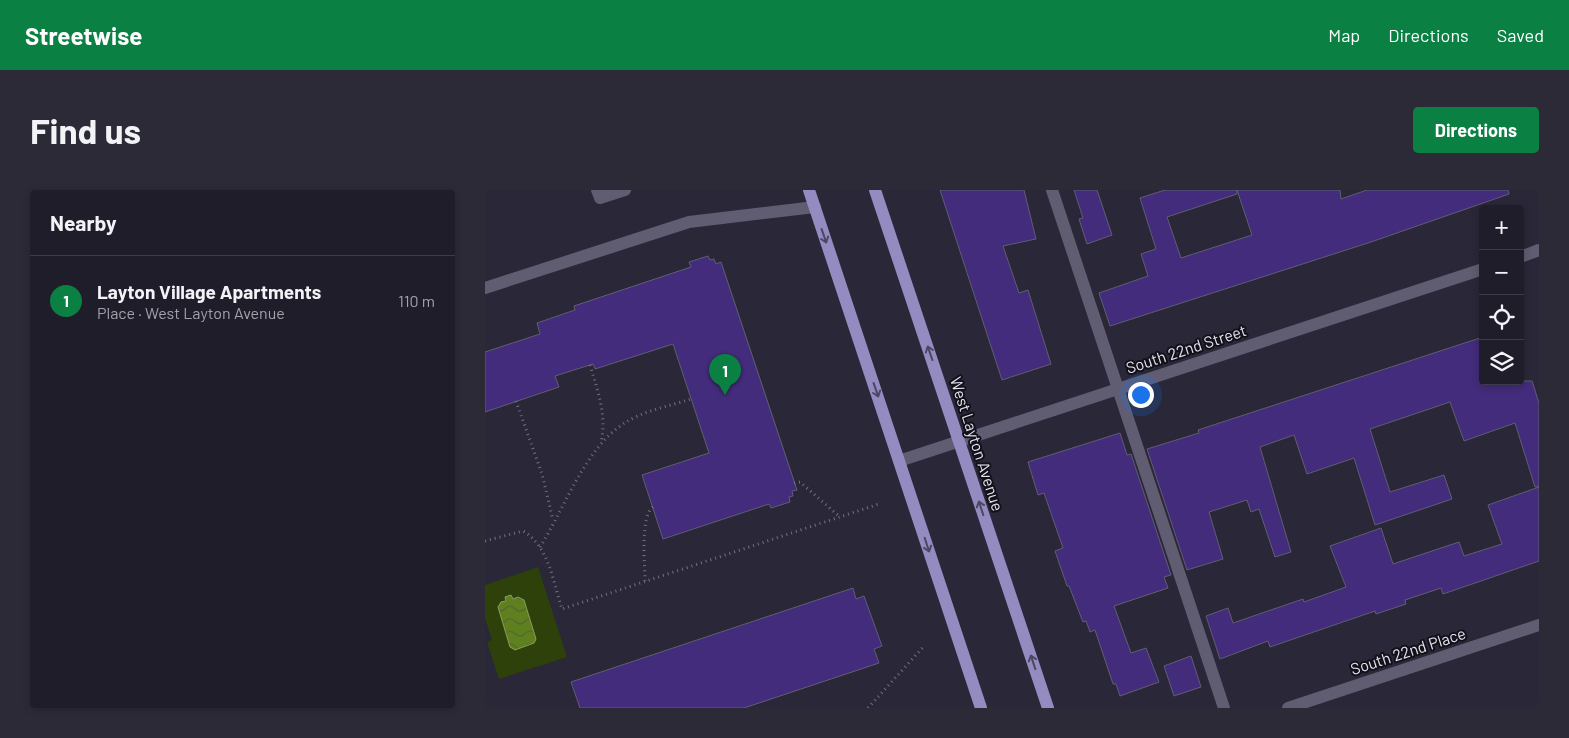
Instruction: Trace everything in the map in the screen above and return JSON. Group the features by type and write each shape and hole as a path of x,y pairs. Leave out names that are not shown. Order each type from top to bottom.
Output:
{"main road":[{"path":"809,190 981,708"},
{"name":"West Layton Avenue","path":"875,190 1048,708"}],"street":[{"path":"597,190 599,198 625,190"},
{"path":"1052,190 1224,708"},
{"path":"485,288 689,222 815,208"},
{"path":"1524,256 1539,250"},
{"name":"South 22nd Street","path":"899,461 1479,270"},
{"name":"South 22nd Place","path":"1288,708 1539,625"}],"path":[{"path":"590,365 603,413 604,426 601,444"},
{"path":"540,547 553,520 601,444 611,433 631,419 691,399"},
{"path":"517,401 544,481 553,520"},
{"path":"794,483 800,482 841,517"},
{"path":"485,541 523,531 533,537 540,547 562,609 879,504"},
{"path":"645,581 645,523 647,514 653,507"},
{"path":"868,708 925,645"}],"shaded area":[{"path":"538,567 567,657 499,679 487,642 492,640 485,618 485,585"}],"water":[{"path":"511,595 513,599 518,597 524,600 536,639 534,643 515,650 510,647 498,607 501,602 506,601 505,597"}],"building":[{"path":"940,190 1024,190 1036,239 1003,246 1019,293 1028,290 1051,364 1002,380"},
{"path":"1074,190 1097,190 1112,235 1087,244 1079,219 1083,218"},
{"path":"1165,190 1237,190 1340,190 1341,199 1367,190 1508,190 1509,194 1371,242 1110,326 1099,293 1148,276 1141,254 1156,249 1140,198","holes":["1237,190 1252,235 1181,258 1167,217 1237,194"]},
{"path":"708,256 710,260 714,259 716,264 721,262 797,490 792,491 793,496 789,497 790,502 771,508 769,504 663,539 642,475 709,453 673,344 595,369 593,364 555,376 559,387 485,412 485,352 540,334 537,323 575,310 574,306 691,267 689,262"},
{"path":"1479,338 1479,385 1524,385 1524,381 1532,381 1539,403 1539,486 1535,487 1515,423 1464,441 1450,402 1370,429 1390,492 1444,475 1452,499 1375,525 1354,458 1307,474 1294,435 1260,447 1291,552 1275,557 1259,509 1251,512 1247,500 1209,512 1223,559 1187,570 1147,449 1199,433 1198,430"},
{"path":"1120,433 1127,455 1131,454 1171,575 1164,577 1168,588 1114,606 1131,653 1146,648 1159,682 1120,696 1116,684 1113,684 1095,630 1090,632 1086,621 1083,622 1069,586 1067,586 1055,551 1063,548 1044,493 1038,495 1028,462"},
{"path":"1539,487 1539,561 1443,594 1441,588 1405,600 1406,604 1376,614 1375,611 1270,647 1268,641 1220,659 1206,616 1228,608 1233,623 1303,599 1304,602 1346,587 1330,546 1381,528 1393,564 1459,542 1464,556 1502,544 1488,505"},
{"path":"853,588 856,599 864,596 882,646 874,649 879,663 744,708 580,708 571,682"},
{"path":"1191,656 1201,687 1174,696 1164,666"}],"place":[{"name":"Layton Village Apartments","path":"725,395"}]}
